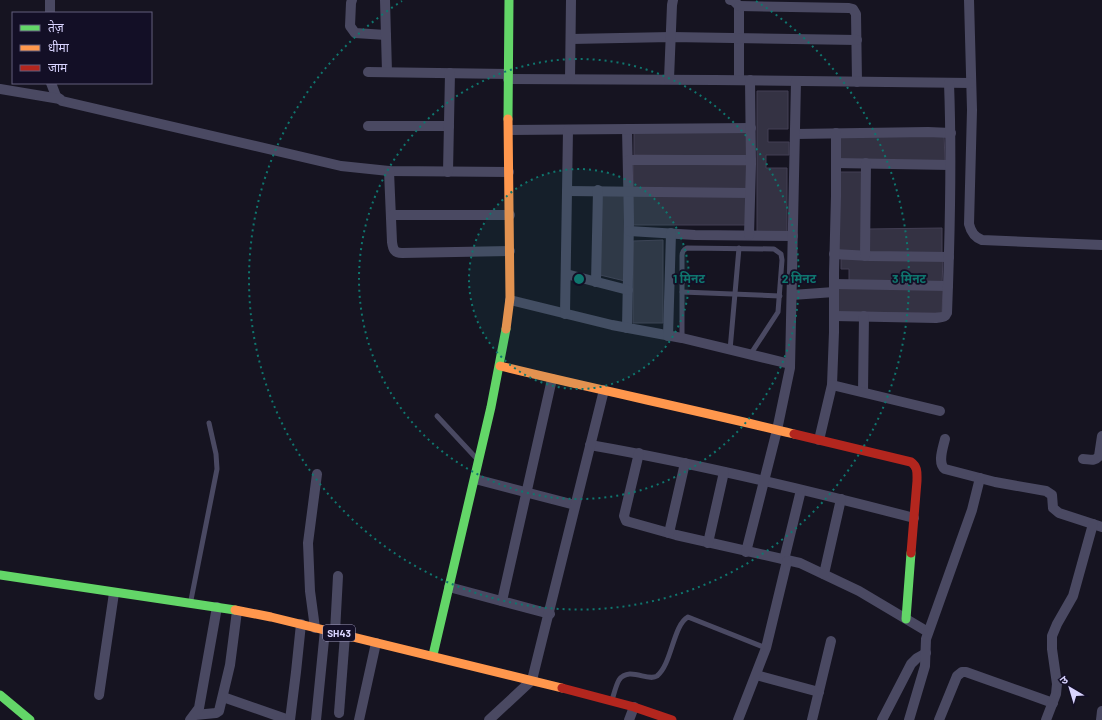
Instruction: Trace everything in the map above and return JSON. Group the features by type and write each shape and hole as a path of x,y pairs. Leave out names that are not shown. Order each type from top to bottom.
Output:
{"street":[{"path":"50,0 50,12"},
{"path":"352,0 350,26 354,33 386,35"},
{"path":"385,0 387,72"},
{"path":"433,655 500,366 510,300 508,77 509,0"},
{"path":"570,79 571,0"},
{"path":"669,79 673,0"},
{"path":"730,0 733,0 739,6 853,9 856,14 857,82"},
{"path":"969,0 972,110 970,230 982,240 1102,245"},
{"path":"739,6 739,80"},
{"path":"570,40 671,37 857,40"},
{"path":"368,72 450,73 570,79 971,83"},
{"path":"448,172 450,73"},
{"path":"749,235 751,160 750,80"},
{"path":"746,552 778,430 790,364 794,236 796,81"},
{"path":"834,316 943,317 947,313 951,134 949,83"},
{"path":"51,84 56,96 62,101 340,166 389,171 509,172"},
{"path":"0,88 60,99"},
{"path":"368,126 449,126"},
{"path":"509,130 751,128"},
{"path":"627,129 629,191 627,328"},
{"path":"565,314 568,130"},
{"path":"795,134 928,132 951,134"},
{"path":"819,440 832,385 836,133"},
{"path":"628,160 751,160"},
{"path":"836,163 950,165"},
{"path":"865,256 866,164"},
{"path":"389,171 393,249 398,253 510,251"},
{"path":"567,190 750,193"},
{"path":"596,282 598,190"},
{"path":"391,215 510,215"},
{"path":"629,231 671,234 794,236"},
{"path":"668,336 671,234"},
{"path":"834,254 949,257"},
{"path":"566,274 628,290"},
{"path":"792,295 834,288 948,286"},
{"path":"510,300 565,314 627,328 682,338 790,364"},
{"path":"864,316 864,392"},
{"path":"500,366 552,379 696,410 915,464 917,469 917,480 906,620"},
{"path":"502,601 552,379"},
{"path":"832,385 940,410"},
{"path":"489,720 532,680 550,614 575,505 604,390"},
{"path":"1083,458 1092,460 1099,456 1102,436"},
{"path":"945,439 940,462 942,467 945,469 996,482 1046,491 1052,495 1054,508 1059,513 1098,525 1073,596 1052,636 1052,650 1057,684 1056,694 1046,720"},
{"path":"590,445 639,453 685,463 841,499 914,518"},
{"path":"639,453 624,516 624,519 628,522 708,543 800,564 859,591 928,632"},
{"path":"669,533 685,463"},
{"path":"708,543 724,472"},
{"path":"315,628 310,590 308,550 317,474"},
{"path":"909,720 925,666 925,644 928,632 972,510 980,478"},
{"path":"475,479 575,505"},
{"path":"738,720 766,648 801,490"},
{"path":"824,574 841,499"},
{"name":"SH43","path":"0,575 217,607 301,624 532,680 634,707 672,720"},
{"path":"316,720 338,576"},
{"path":"449,587 550,614"},
{"path":"99,695 114,593"},
{"path":"193,717 199,708 217,607"},
{"path":"193,717 216,713 219,711 230,665 237,611"},
{"path":"223,697 289,720 301,624"},
{"path":"339,713 346,635"},
{"path":"812,720 831,641"},
{"path":"360,720 376,643"},
{"path":"882,720 911,664 917,658 926,653"},
{"path":"939,720 957,676 962,672 966,672 1053,703"},
{"path":"756,675 819,692"},
{"path":"0,695 30,720"},
{"path":"629,720 634,707"},
{"path":"1101,720 1102,711"}],"lane":[{"path":"730,350 739,248"},
{"path":"682,338 682,252 684,249 774,249 781,254 782,260 778,312 750,355"},
{"path":"682,292 780,296"},
{"path":"437,416 479,461"},
{"path":"190,603 217,469 216,454 209,423"},
{"path":"612,701 619,680 622,677 630,674 651,677 657,676 674,644 681,622 688,617 766,648"}],"building":[{"path":"757,91 788,91 788,129 768,129 768,142 789,142 789,155 766,155 766,168 787,168 787,232 757,232"},
{"path":"634,131 749,131 748,156 634,155"},
{"path":"944,134 945,161 838,162 838,135"},
{"path":"633,164 748,165 748,189 633,188"},
{"path":"840,172 864,172 863,253 839,253"},
{"path":"601,191 625,191 625,281 600,275"},
{"path":"633,196 746,196 746,225 633,225"},
{"path":"942,228 942,255 868,255 868,229"},
{"path":"663,240 663,323 633,323 633,241"},
{"path":"841,259 943,259 942,284 849,283 849,269 841,269"},
{"path":"838,286 943,288 942,313 837,312"}],"traffic: fast":[{"path":"508,119 509,0"},
{"path":"433,655 491,407 506,329"},
{"path":"906,619 911,553"},
{"path":"0,575 235,610"},
{"path":"0,695 30,720"}],"traffic: slow":[{"path":"506,329 510,298 508,119"},
{"path":"500,366 794,434"},
{"path":"235,610 271,617 562,688"}],"traffic: jam":[{"path":"794,434 911,462 915,466 917,470 917,481 911,553"},
{"path":"562,688 634,707 672,720"}]}
